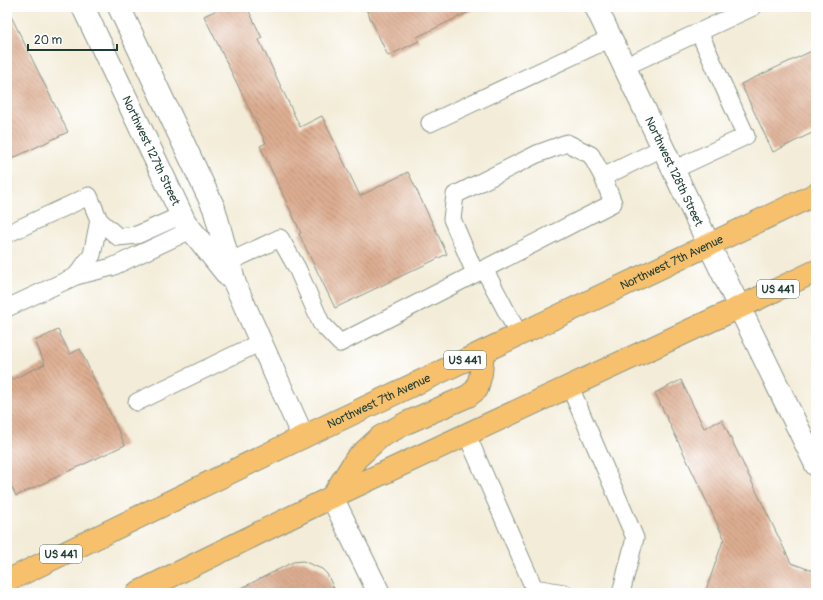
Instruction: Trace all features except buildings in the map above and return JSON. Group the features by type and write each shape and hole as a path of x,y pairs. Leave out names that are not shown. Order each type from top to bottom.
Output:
{"main road":[{"name":"Northwest 7th Avenue","path":"7,581 303,437 816,194"},
{"name":"US 441","path":"137,593 332,497 740,307 816,270"},
{"path":"332,497 356,459 380,437 406,422 468,396 477,389 481,373 483,352"}],"street":[{"name":"Northwest 127th Street","path":"83,7 187,222 235,284"},
{"name":"Northwest 127th Street","path":"119,7 214,208 235,284 303,437"},
{"name":"Northwest 128th Street","path":"596,7 662,148 816,465"},
{"path":"332,497 379,593"}],"lane":[{"path":"624,67 753,7"},
{"path":"673,170 746,136 699,32"},
{"path":"430,123 611,38"},
{"path":"229,262 280,238 298,268 321,323 340,343 480,271 613,203 603,177 591,155 567,143 537,154 455,195 452,219 480,271 519,335"},
{"path":"603,177 662,148"},
{"path":"7,234 89,196 99,220 118,237 137,235 187,222"},
{"path":"76,276 92,255 99,220"},
{"path":"7,308 76,276 112,267 187,222"},
{"path":"137,402 260,342"},
{"path":"570,386 635,538 621,593"},
{"path":"467,435 530,591 564,593"}]}
